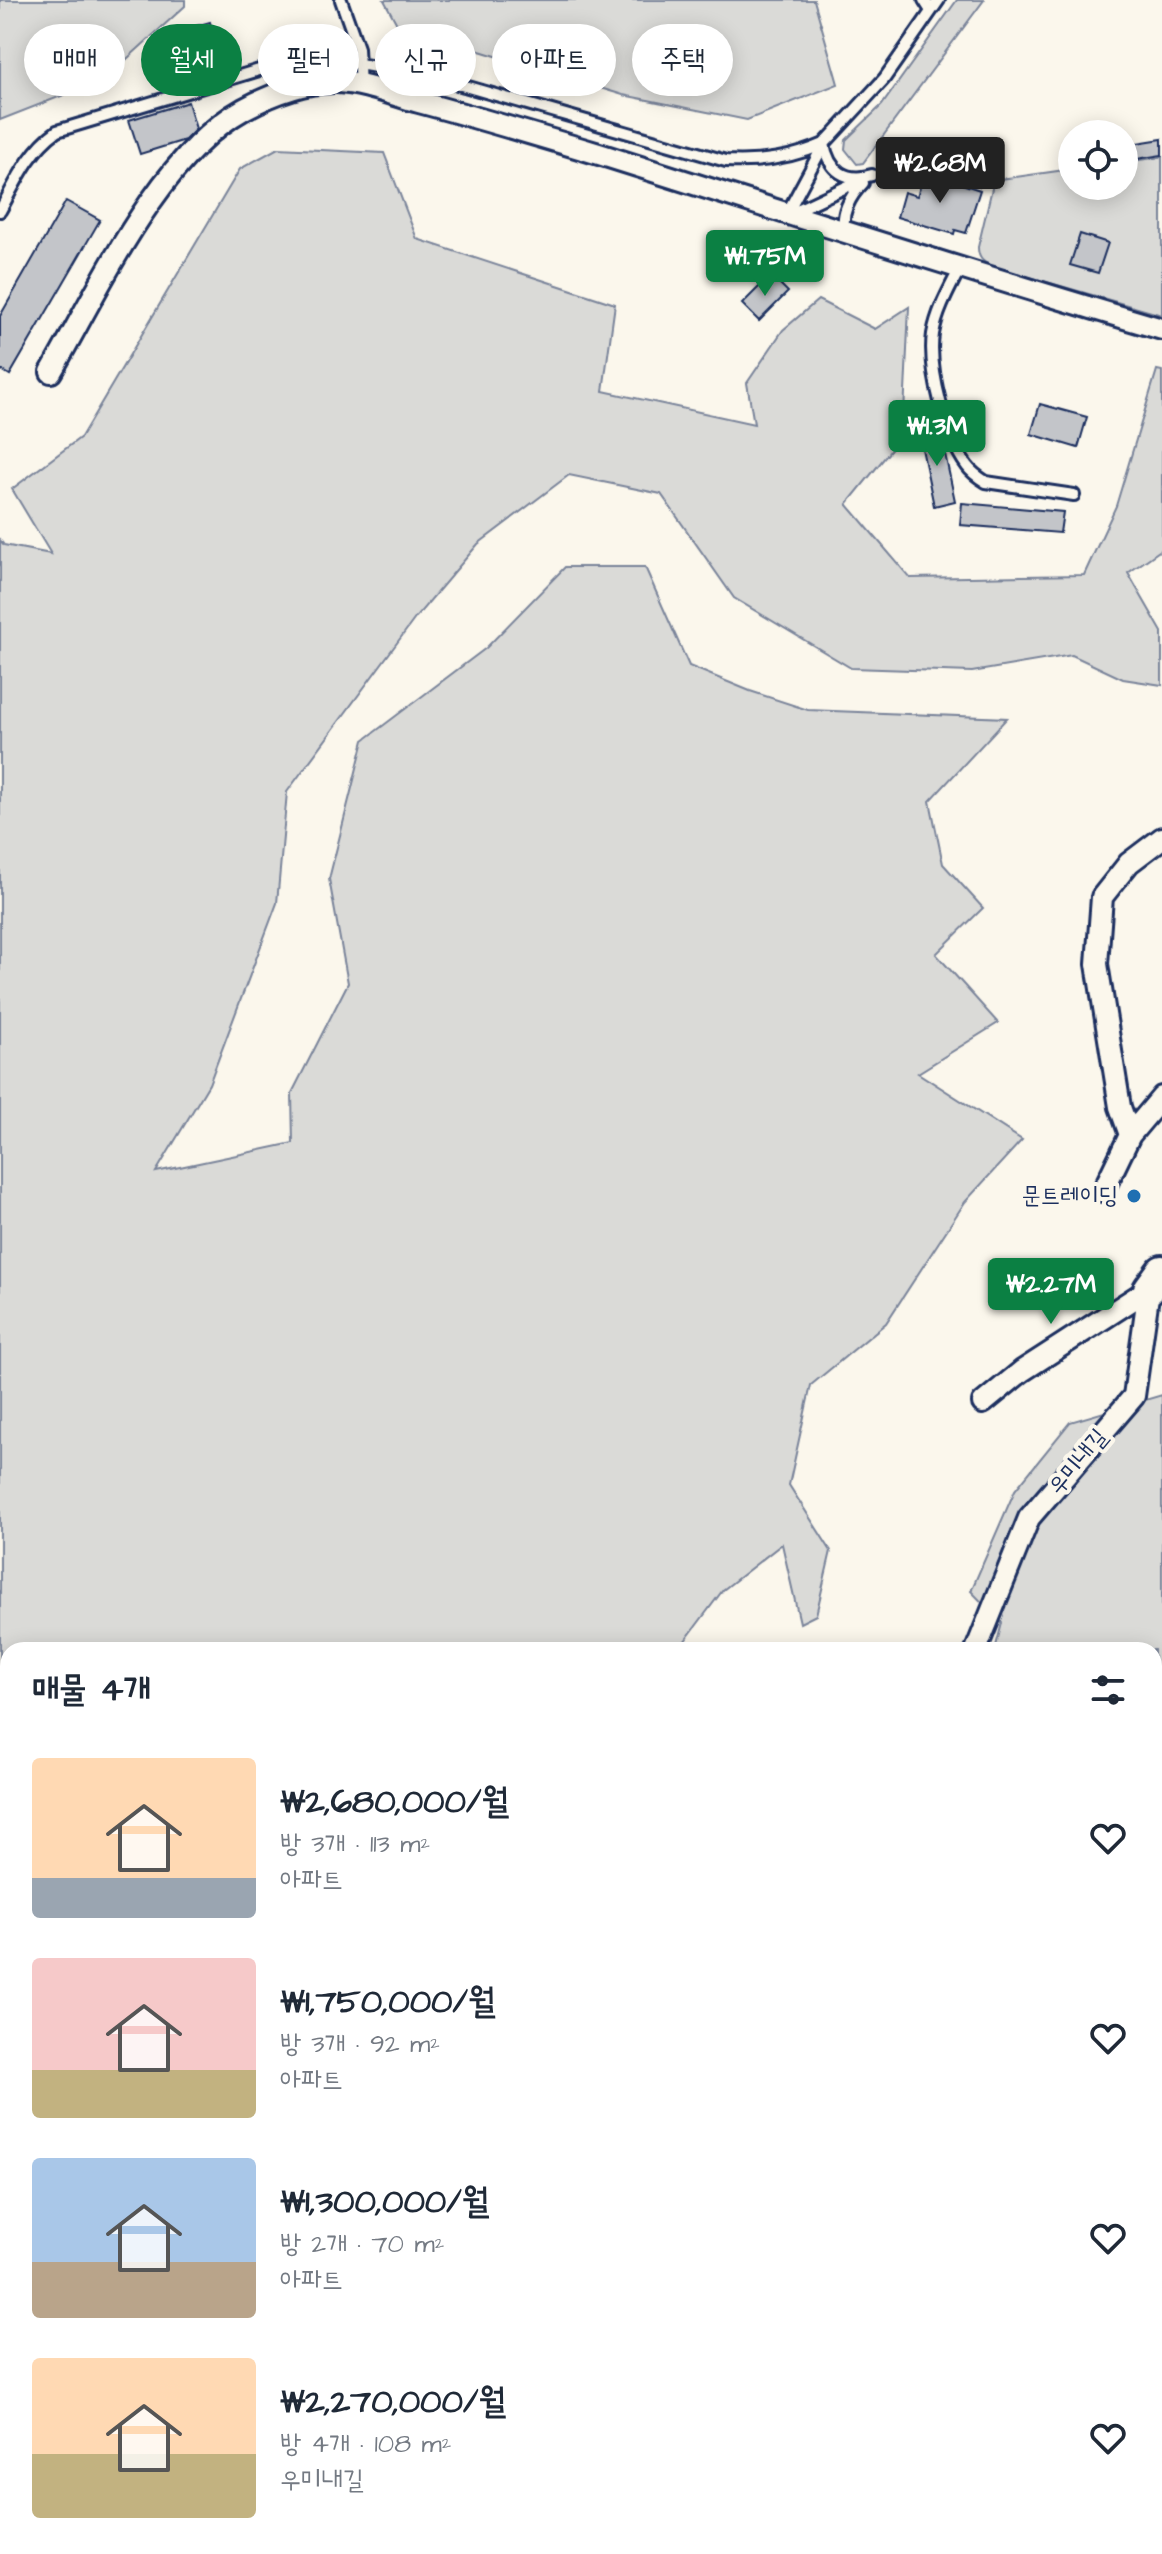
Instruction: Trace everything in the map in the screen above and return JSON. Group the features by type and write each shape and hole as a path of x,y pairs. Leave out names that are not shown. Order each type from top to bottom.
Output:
{"street":[{"path":"51,372 140,217 174,169 211,132 242,110 310,84 339,82 519,129 959,270 1162,329"},
{"path":"1130,1135 1120,1107 1097,964 1102,897 1129,863 1162,838"},
{"path":"1103,1191 1130,1135 1162,1097"},
{"path":"983,1403 1022,1371 1155,1280"},
{"name":"우미내길","path":"979,1642 1029,1518 1134,1396 1155,1280"}],"lane":[{"path":"341,0 353,29 360,63 360,86"},
{"path":"924,0 931,11"},
{"path":"786,215 824,144 884,79 939,0"},
{"path":"0,211 30,156 43,141 71,125 276,65 338,60 440,79 726,161 774,160 801,154 824,144"},
{"path":"824,144 830,162 837,171 858,179 872,175"},
{"path":"786,215 872,175"},
{"path":"847,234 844,227 849,201 872,175"},
{"path":"959,270 940,309 932,338 937,383 946,420 960,455 974,475 986,482 1074,495"}],"shaded area":[{"path":"0,0 185,0 185,6 165,24 141,24 141,46 125,61 125,24 24,24 24,96 61,96 0,120"},
{"path":"384,0 814,0 838,84 747,120 616,93 616,24 492,24 492,55 476,50 476,24 397,24"},
{"path":"957,0 984,0 863,163 857,164 845,149 846,140 882,105"},
{"path":"278,148 384,153 417,239 615,304 603,391 754,424 747,383 783,330 818,300 875,329 909,307 903,435 847,504 910,578 1084,575 1116,506 1157,370 1162,371 1162,549 1128,573 1162,632 1162,685 1123,679 1072,655 972,672 851,668 734,598 661,494 569,475 478,544 416,617 287,792 277,903 209,1084 156,1172 293,1143 292,1093 348,983 329,879 364,740 486,648 565,567 645,567 689,666 750,691 808,710 1007,718 930,801 943,864 983,908 936,954 998,1023 918,1073 1022,1140 965,1202 886,1323 811,1385 789,1485 831,1551 816,1615 800,1623 782,1544 723,1590 684,1642 0,1642 0,540 4,545 51,554 12,489 81,437 240,169"},
{"path":"1162,157 1162,315 991,266 980,257 978,247 994,180 1058,171 1058,200 1138,200 1138,160"},
{"path":"1162,1395 1162,1642 997,1642 1002,1623 971,1591 1015,1490 1070,1422"}],"building":[{"path":"188,102 196,129 185,140 140,154 129,120"},
{"path":"1162,139 1162,155 1138,159 1138,143"},
{"path":"925,172 980,190 966,233 955,230 954,234 897,217 904,192 917,196"},
{"path":"66,201 100,220 10,375 0,369 0,316"},
{"path":"1080,234 1108,243 1098,273 1070,265"},
{"path":"771,275 788,292 759,321 742,304"},
{"path":"1040,404 1087,417 1078,448 1031,434"},
{"path":"940,430 955,501 934,506 919,434"},
{"path":"962,503 1063,512 1060,533 960,525"}],"place":[{"name":"문트레이딩","path":"1134,1196"}]}
